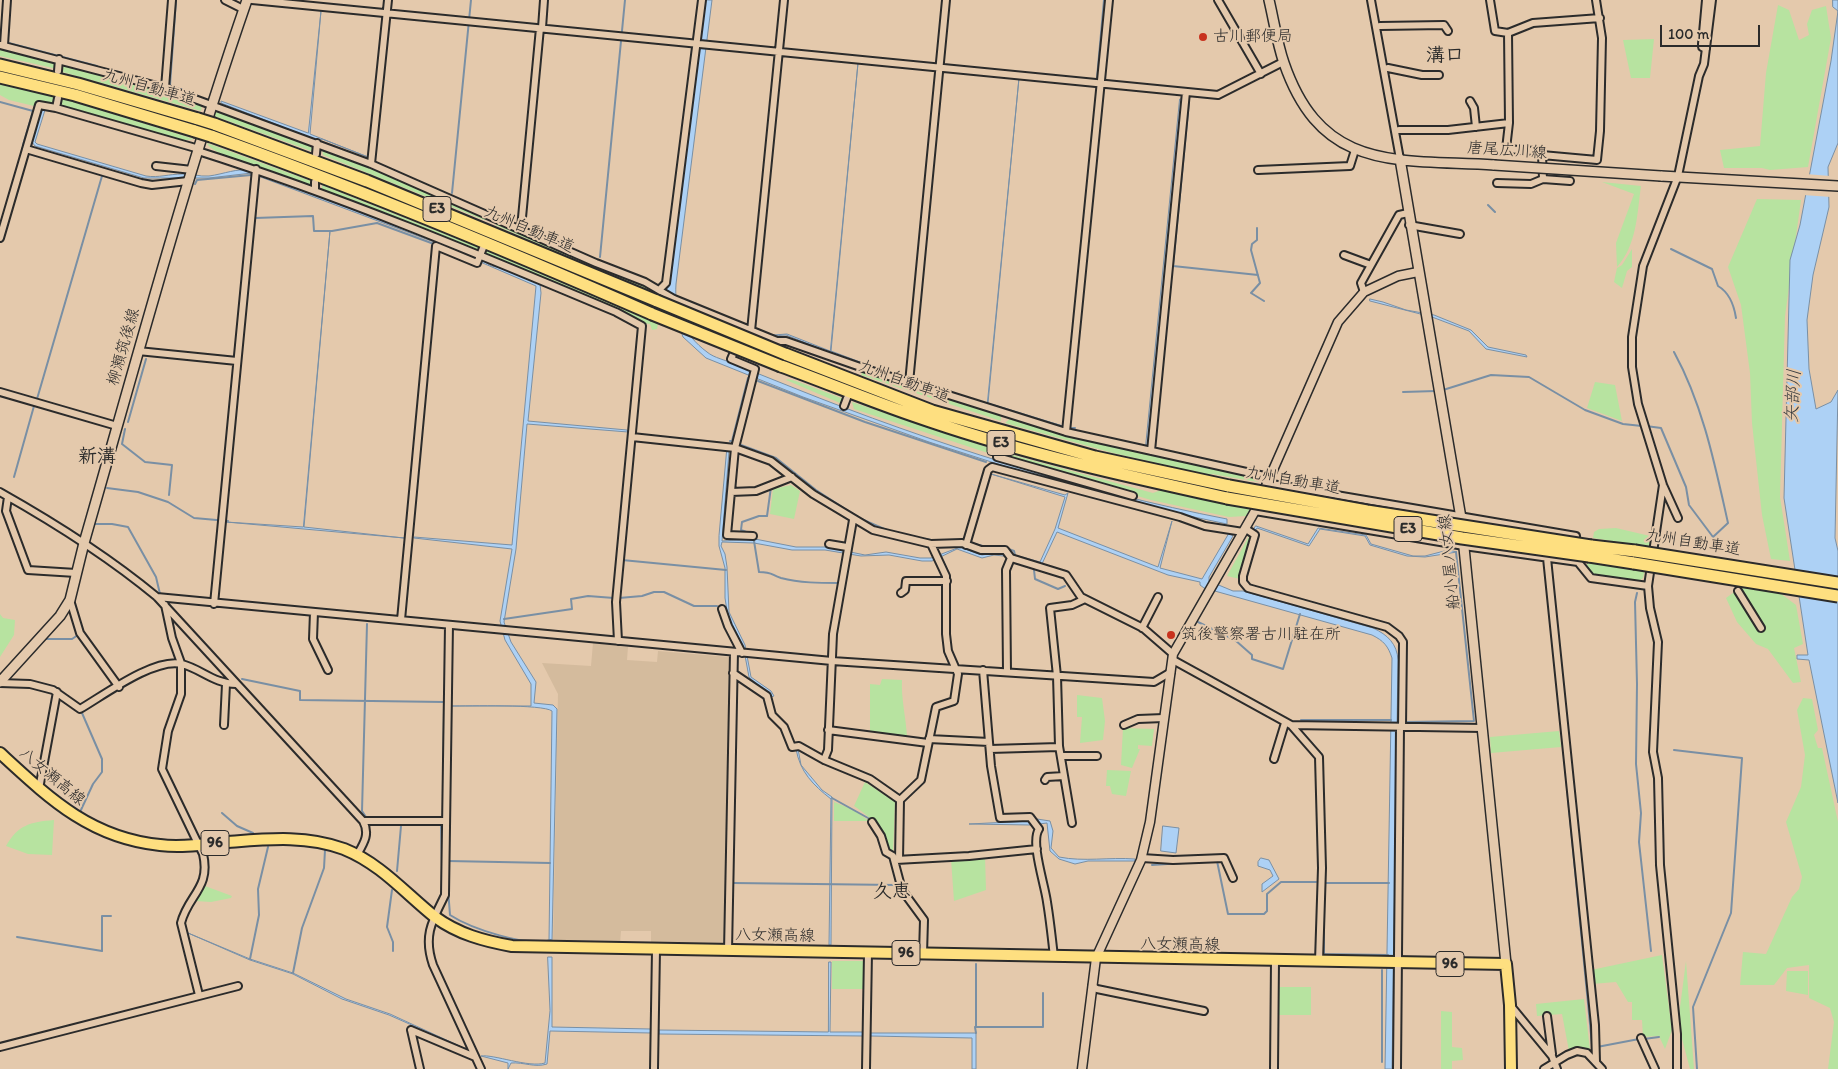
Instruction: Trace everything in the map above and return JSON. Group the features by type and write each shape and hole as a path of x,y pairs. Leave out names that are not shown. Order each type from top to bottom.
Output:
{"highway":[{"name":"九州自動車道","path":"0,65 78,84 214,124 367,181 658,296 785,354 932,411 1228,492"},
{"name":"九州自動車道","path":"0,77 75,95 211,136 279,160 498,247 652,314 781,366 930,421 1011,446 1092,468 1228,492 1367,511 1590,551 1634,563 1838,596"},
{"name":"九州自動車道","path":"1590,551 1635,551 1838,583"}],"main road":[{"name":"柳瀬筑後線","path":"0,683 60,616 70,600 84,543 188,181 247,0"},
{"name":"唐尾広川線","path":"1270,0 1283,62 1294,90 1320,127 1355,150 1400,160 1838,186"},
{"name":"船小屋八女線","path":"1400,160 1409,225 1461,518 1506,964"},
{"name":"八女瀬高線","path":"0,752 39,789 77,818 116,835 160,845 295,838 319,842 358,855 390,877 435,917 458,932 484,941 512,946 1506,964"},
{"path":"1506,964 1510,1005 1510,1069"}],"street":[{"path":"7,0 2,45 165,88 316,143 371,164 596,263 645,282 658,296 674,299 751,331 777,341 786,341 859,371 909,383 1066,432 1267,480 1461,518 1576,536 1578,562 1591,578 1648,586"},
{"path":"165,88 172,0"},
{"path":"226,0 244,9"},
{"path":"252,0 1218,95 1283,62"},
{"path":"371,164 388,0"},
{"path":"520,228 544,0"},
{"path":"658,296 666,283 702,0"},
{"path":"751,331 784,0"},
{"path":"909,383 946,0"},
{"path":"1066,432 1109,0"},
{"path":"1218,0 1261,74"},
{"path":"1371,0 1400,160"},
{"path":"1490,0 1495,31 1508,33 1533,23 1600,18"},
{"path":"1508,33 1509,122 1506,150 1534,151 1542,155 1597,160 1600,131 1602,38 1596,0"},
{"path":"1706,0 1702,47 1706,49"},
{"path":"1678,518 1662,485 1638,404 1632,368 1632,337 1643,266 1678,176 1706,49 1712,0"},
{"path":"1380,26 1438,25 1444,26 1448,31"},
{"path":"58,71 59,59"},
{"path":"1388,68 1422,75 1440,75"},
{"path":"1151,452 1186,92"},
{"path":"56,108 58,98"},
{"path":"1470,101 1474,108 1476,127"},
{"path":"0,238 39,104 198,150 255,172 315,190 480,255 616,312 642,326 616,602 618,641"},
{"path":"1399,130 1448,130 1509,122"},
{"path":"316,143 316,154"},
{"path":"26,148 141,183 158,184 188,181"},
{"path":"1258,170 1350,166 1355,150"},
{"path":"1542,155 1543,179"},
{"path":"156,166 192,170"},
{"path":"214,604 255,172"},
{"path":"1497,183 1531,184 1543,179 1570,181"},
{"path":"315,182 315,190"},
{"path":"1364,292 1361,283 1371,265 1399,215 1408,213"},
{"path":"492,226 495,217"},
{"path":"1409,225 1460,234"},
{"path":"401,620 436,246 477,263 483,248"},
{"path":"1344,255 1371,265"},
{"path":"1082,1069 1096,958 1142,858 1150,822 1173,657 1209,591 1246,531 1329,340 1346,311 1364,292 1398,276 1418,272"},
{"path":"744,328 731,359 755,369 735,448 727,535 753,536"},
{"path":"138,352 238,360"},
{"path":"0,392 117,426"},
{"path":"844,406 847,398"},
{"path":"632,437 735,448 771,461 813,494 853,520 873,530 931,544 966,545 981,550 1005,550 1011,558 1066,575 1085,598 1142,628 1173,657 1288,724 1319,757 1322,868 1319,961"},
{"path":"998,457 1133,496"},
{"path":"966,545 988,470 992,467 1180,517 1205,526 1246,531 1255,535 1243,576 1243,582 1248,588 1387,628 1399,636 1403,642 1401,727 1391,963 1396,1069"},
{"path":"730,492 756,491 792,477"},
{"path":"1662,485 1648,586 1650,608 1658,642 1654,752 1658,778 1660,865 1677,1034 1677,1069"},
{"path":"0,492 84,543 134,577 165,605 363,821 367,828 367,836 358,855"},
{"path":"8,497 6,512 28,570 76,573"},
{"path":"1255,511 1464,546 1578,562"},
{"path":"824,760 828,750 833,634 838,617 847,547 853,520"},
{"path":"830,544 847,547"},
{"path":"923,954 924,920 902,890 897,860 900,800 921,780 936,707 954,701 958,674 948,650 946,634 947,581 931,544"},
{"path":"1007,672 1006,570 1011,558"},
{"path":"1547,558 1595,1026 1596,1062"},
{"path":"901,593 905,590 906,581 947,581"},
{"path":"1738,591 1761,628"},
{"path":"157,597 214,604 832,661 1154,682 1170,672"},
{"path":"1142,628 1158,597"},
{"path":"1072,823 1059,747 1056,676 1050,608 1072,605 1085,598"},
{"path":"70,600 80,633 119,687"},
{"path":"165,605 172,638 181,663 181,694 167,737 162,769 198,844 206,866 205,880 184,912 181,923 199,995"},
{"path":"722,609 728,626 742,653"},
{"path":"314,612 312,639 328,670"},
{"path":"450,625 445,895 429,934 427,949 481,1069"},
{"path":"728,951 734,652"},
{"path":"0,683 30,684 57,692 80,709 153,666 181,663 226,684 236,684"},
{"path":"983,670 990,746 1000,818 1030,817 1039,828 1037,831 1037,849 1047,901 1054,957"},
{"path":"733,672 767,696 772,715 784,727 792,747 799,746 824,760 870,779 900,800"},
{"path":"224,725 226,684"},
{"path":"39,789 57,692"},
{"path":"1124,725 1138,719 1164,718"},
{"path":"1288,724 1483,728"},
{"path":"1274,759 1288,724"},
{"path":"828,730 990,746 1059,747"},
{"path":"1061,756 1097,756"},
{"path":"1045,780 1048,777 1064,776"},
{"path":"363,821 446,821"},
{"path":"872,822 881,836 886,852 897,860 1037,849"},
{"path":"1142,858 1173,860 1224,858 1233,878"},
{"path":"654,1069 656,950"},
{"path":"866,1069 868,953"},
{"path":"1274,1069 1275,961"},
{"path":"0,1047 238,986"},
{"path":"1092,986 1097,990 1204,1011"},
{"path":"1510,1005 1555,1062"},
{"path":"1547,1016 1555,1062"},
{"path":"420,1069 411,1030 476,1057"},
{"path":"1641,1038 1655,1069"},
{"path":"1544,1069 1578,1051 1588,1053 1602,1069"}],"shaded area":[{"path":"593,643 628,647 627,660 657,662 658,651 729,657 724,945 651,943 651,931 621,931 620,944 553,942 558,694 542,663 591,666"}],"green space":[{"path":"1778,5 1789,10 1799,40 1809,35 1807,24 1812,10 1826,6 1831,38 1808,167 1770,170 1762,168 1724,168 1720,150 1760,146 1766,73"},
{"path":"1654,39 1650,78 1631,78 1623,40"},
{"path":"0,49 58,60 57,69 0,56"},
{"path":"60,60 199,100 202,104 201,111 59,71"},
{"path":"0,83 57,96 55,106 36,102 34,106 9,100 0,95"},
{"path":"60,97 194,139 181,141 62,107"},
{"path":"221,110 314,145 314,152 214,116 216,112"},
{"path":"207,143 314,182 314,186 238,161 222,154"},
{"path":"322,148 345,156 491,220 484,220 323,155"},
{"path":"1602,182 1641,186 1635,229 1629,249 1617,267 1616,243 1634,194"},
{"path":"322,185 480,248 477,253 322,192"},
{"path":"1757,199 1801,200 1785,316 1780,497 1790,561 1771,559 1762,515 1752,423 1750,373 1741,305 1728,267"},
{"path":"501,222 639,282 655,291 654,294 495,225"},
{"path":"1632,249 1632,267 1627,271 1622,288 1614,282 1617,268 1622,265"},
{"path":"485,250 658,324 657,329 652,330 650,324 641,323 621,311 486,255"},
{"path":"863,371 1001,415 1001,421 861,375"},
{"path":"788,379 844,399 840,403 786,380"},
{"path":"1595,382 1615,385 1622,421 1587,408"},
{"path":"852,402 996,450 991,454 854,409"},
{"path":"1011,418 1061,434 1252,475 1259,480 1258,482 1212,474 1208,475 1113,453 1005,423"},
{"path":"1002,452 1153,493 1161,490 1251,507 1246,516 1229,517 1151,500 1006,457"},
{"path":"791,485 800,491 794,519 770,514 773,489"},
{"path":"1616,528 1650,536 1649,547 1593,538 1594,532 1599,529"},
{"path":"1249,536 1251,538 1240,579 1227,576"},
{"path":"1587,563 1645,570 1643,578 1639,581 1596,577 1588,573"},
{"path":"1744,585 1780,593 1796,605 1803,644 1794,648 1801,682 1793,683 1768,649 1756,644 1737,622 1726,598"},
{"path":"0,614 3,618 15,620 14,635 0,657"},
{"path":"882,679 902,680 907,737 870,733 870,684 880,685"},
{"path":"1077,695 1102,698 1105,721 1103,740 1080,743 1082,717 1077,717"},
{"path":"1803,698 1812,699 1818,730 1814,735 1818,748 1822,748 1838,822 1838,1069 1828,1069 1834,1022 1830,1008 1809,998 1809,965 1787,968 1774,985 1740,985 1743,952 1766,954 1792,897 1799,889 1802,877 1786,822 1801,787 1805,755 1797,710"},
{"path":"1123,728 1154,729 1152,746 1138,745 1138,749 1140,749 1132,768 1121,765"},
{"path":"1559,731 1561,747 1491,753 1490,737"},
{"path":"1107,770 1131,771 1126,796 1112,794 1110,786 1106,786"},
{"path":"865,782 895,802 893,854 887,850 883,836 876,825 854,806"},
{"path":"834,802 854,810 869,821 834,821"},
{"path":"54,820 52,855 28,854 6,846 20,829 38,822"},
{"path":"985,856 986,890 954,901 951,859"},
{"path":"205,886 232,896 231,898 211,902 195,901"},
{"path":"1662,955 1672,1030 1665,1049 1659,1036 1643,1037 1642,1020 1632,1020 1632,1002 1628,1002 1616,982 1592,984 1591,970"},
{"path":"832,961 864,961 864,989 832,989"},
{"path":"1686,961 1694,1069 1690,1069 1681,1035 1679,1015"},
{"path":"1787,971 1808,971 1808,995 1786,991"},
{"path":"1278,987 1311,987 1311,1015 1278,1015"},
{"path":"1584,999 1590,1050 1569,1051 1562,1014 1537,1016 1536,1004"},
{"path":"1441,1011 1452,1012 1452,1047 1462,1048 1463,1060 1452,1061 1452,1069 1441,1069"}],"water":[{"path":"705,0 712,0 676,284 679,313 692,338 710,354 899,428 1062,480 1172,508 1227,519 1227,524 1180,514 1032,475 929,442 803,397 706,358 683,337 666,291"},
{"path":"1833,0 1838,0 1838,11 1833,7"},
{"path":"321,11 310,134 368,157 322,139 319,141 221,103 221,101 308,133"},
{"name":"矢部川","path":"1838,11 1838,143 1828,167 1829,207 1813,275 1807,320 1809,369 1816,409 1831,402 1838,390 1835,538 1838,551 1838,803 1809,660 1797,659 1797,655 1808,655 1784,498 1790,260 1800,225 1831,61"},
{"path":"858,63 831,351 905,379 861,365 786,335 773,336 755,330 773,335 787,334 830,351"},
{"path":"1019,78 988,403 1063,426 912,382 987,403"},
{"path":"1180,99 1182,99 1148,446 1146,446"},
{"path":"41,109 45,110 35,142 37,144 146,176 185,174 209,176 236,170 252,170 252,173 209,178 144,178 35,146 32,142"},
{"path":"258,171 476,256 491,266 502,268 540,284 541,293 528,421 627,430 628,432 527,424 516,549 504,622 511,642 536,682 534,703 553,705 557,709 552,941 549,941 552,711 535,707 508,706 531,706 531,684 505,640 500,621 512,549 414,538 512,545 536,286 434,242 258,176"},
{"path":"330,231 304,527 404,538 226,522 303,527"},
{"path":"1370,299 1406,310 1434,315 1471,330 1488,347 1526,355 1527,357 1486,349 1469,331 1432,317 1370,301"},
{"path":"727,451 729,451 722,541 755,539 796,547 826,547 865,555 886,552 920,558 931,558 960,547 982,555 994,553 1015,555 1040,562 1055,529 1065,497 991,474 1065,495 1068,493 1058,528 1158,567 1172,521 1160,568 1202,579 1229,533 1233,536 1209,577 1209,581 1233,591 1243,591 1373,628 1387,637 1396,649 1398,660 1392,1069 1385,1069 1392,658 1383,642 1372,635 1204,588 1200,585 1200,582 1168,575 1057,532 1041,566 1013,557 994,555 982,558 957,549 932,561 922,561 889,555 861,556 825,550 792,550 754,543 722,542 721,546 725,554 727,567 729,612 745,645 751,677 771,691 774,696 771,697 749,677 743,645 728,617 725,598 725,568 719,546"},
{"path":"1256,526 1308,544 1318,528 1366,535 1371,544 1413,556 1425,556 1448,550 1457,552 1425,557 1407,556 1370,545 1365,536 1320,529 1309,546 1257,528 1255,531 1253,530"},
{"path":"796,749 798,749 801,765 798,757"},
{"path":"801,765 822,790 832,797 831,945 829,945 831,799 818,789"},
{"path":"1037,819 1050,821 1053,831 1051,848 1059,857 1135,859 1135,861 1088,861 1075,864 1059,859 1050,851 1047,823 1031,825 969,824"},
{"path":"1163,826 1179,828 1176,853 1161,851"},
{"path":"1261,858 1269,860 1279,879 1262,892 1262,884 1273,876 1270,870 1258,866"},
{"path":"188,933 250,959 293,973 346,999 390,1014 466,1049 389,1015 342,999 293,974 250,960"},
{"path":"548,957 552,957 552,1027 651,1029 651,1033 550,1031 547,1064 543,1065 511,1063 508,1069 508,1063 481,1056 530,1064 545,1063 550,1011"},
{"path":"829,962 831,962 830,1032 863,1032 863,1036 659,1034 659,1030 828,1032"},
{"path":"870,1033 976,1033 976,1069 972,1069 972,1038 870,1036"}],"pier":[{"path":"1806,174 1830,176 1831,197 1803,195"}],"waterway":[{"path":"4,0 1,41 97,66"},
{"path":"170,85 176,0"},
{"path":"452,193 471,0"},
{"path":"600,257 625,0"},
{"path":"1097,78 1104,0"},
{"path":"167,85 183,90"},
{"path":"0,102 33,111 23,145"},
{"path":"1189,102 1173,266 1258,275"},
{"path":"60,156 143,180 159,181"},
{"path":"195,184 197,180 251,175"},
{"path":"37,399 102,176"},
{"path":"1488,205 1495,212"},
{"path":"256,206 255,218 313,216 314,231 332,231 377,223 434,244"},
{"path":"1257,228 1257,240 1252,244 1251,250 1260,283 1251,293 1264,301"},
{"path":"1671,249 1712,269 1718,286 1726,292 1731,300 1736,318"},
{"path":"1674,352 1693,393 1707,436 1728,523 1713,537"},
{"path":"128,422 146,359"},
{"path":"1443,390 1491,375 1529,377 1585,410 1623,424 1642,426"},
{"path":"730,441 732,441 748,378"},
{"path":"758,381 865,422 986,462"},
{"path":"1403,392 1436,391"},
{"path":"14,477 34,406"},
{"path":"1646,426 1661,428 1686,487 1689,505 1713,537"},
{"path":"125,429 122,444 145,462 172,465 169,495"},
{"path":"741,445 776,458 816,490 859,518 889,531"},
{"path":"749,533 741,530 742,522 759,516 767,516 771,487"},
{"path":"107,488 138,492 168,502 194,518 228,521"},
{"path":"92,524 112,524 128,527 156,577 160,594"},
{"path":"918,538 938,541"},
{"path":"754,541 759,572 795,581 839,583"},
{"path":"970,543 999,547"},
{"path":"1006,548 1014,551 1015,555"},
{"path":"1406,722 1474,721 1456,552"},
{"path":"622,560 726,570"},
{"path":"943,561 947,570"},
{"path":"1034,570 1035,579 1058,589 1065,586"},
{"path":"619,598 664,592 694,606 717,606"},
{"path":"1637,593 1635,602 1636,764 1641,813 1639,842 1651,951"},
{"path":"504,619 572,609 571,599 588,596 614,598"},
{"path":"1198,622 1235,640 1252,655 1252,659 1283,669 1300,614"},
{"path":"366,817 362,811 367,624"},
{"path":"44,639 72,639 78,635"},
{"path":"1554,654 1593,1055"},
{"path":"242,679 300,691 300,700 444,702 443,816"},
{"path":"80,812 93,784 102,772 102,759 82,713"},
{"path":"1301,720 1391,720"},
{"path":"1301,731 1322,755 1322,758"},
{"path":"1674,750 1742,758 1731,913 1693,1007 1697,1069"},
{"path":"832,798 868,818"},
{"path":"222,813 237,826 253,833"},
{"path":"397,871 401,826"},
{"path":"441,826 442,867"},
{"path":"250,959 259,915 258,889 268,847"},
{"path":"293,973 302,928 324,868 325,850"},
{"path":"448,861 550,863"},
{"path":"1217,861 1228,914 1264,914 1267,911 1267,894 1281,882 1316,882"},
{"path":"1152,865 1198,862"},
{"path":"734,883 896,885"},
{"path":"1324,883 1389,883"},
{"path":"448,889 450,915 471,926 514,939 541,942 551,940"},
{"path":"392,890 387,927 393,942 393,951"},
{"path":"1324,898 1324,954 1388,955"},
{"path":"17,937 102,951 102,916 111,916"},
{"path":"976,964 976,1027"},
{"path":"1382,970 1382,1062"},
{"path":"976,1033 975,1027 1043,1027 1043,993"},
{"path":"1644,1039 1659,1037"},
{"path":"1597,1047 1639,1039"}],"tunnel":[{"path":"849,395 858,374"}],"place":[{"name":"古川郵便局","path":"1203,37"},
{"name":"筑後警察署古川駐在所","path":"1171,635"}],"district":[{"name":"溝口","path":"1445,56"},
{"name":"新溝","path":"97,457"},
{"name":"久恵","path":"892,892"}]}
